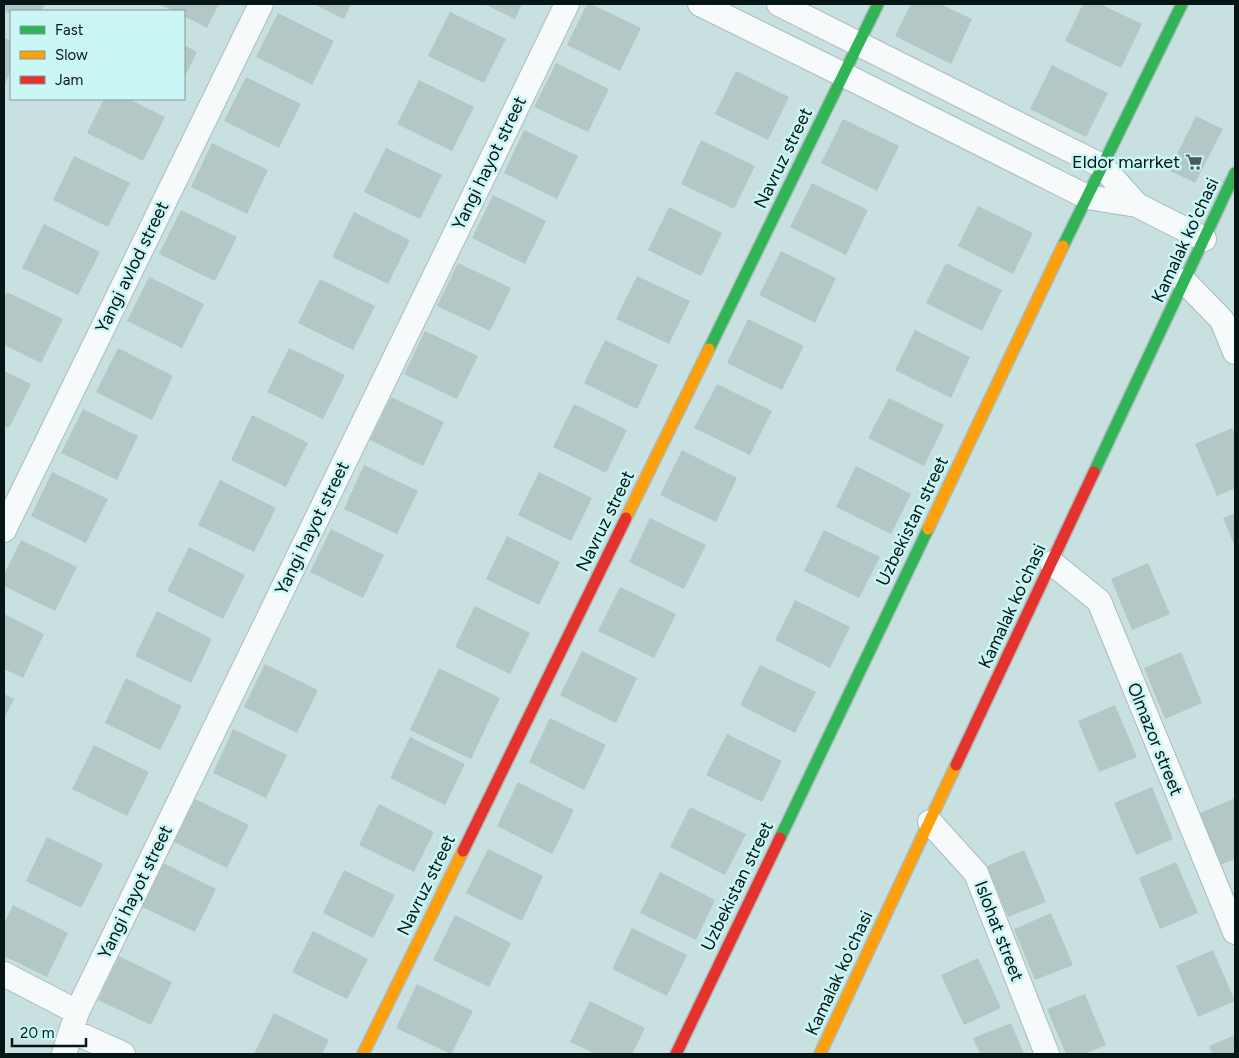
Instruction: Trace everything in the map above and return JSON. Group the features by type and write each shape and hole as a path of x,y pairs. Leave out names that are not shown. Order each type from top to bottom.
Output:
{"street":[{"name":"Yangi avlod street","path":"4,530 261,4"},
{"name":"Yangi hayot street","path":"64,1054 74,1021 567,4"},
{"path":"700,4 1087,197 1137,205 1204,239"},
{"path":"779,4 1102,166 1137,205"},
{"name":"Navruz street","path":"363,1054 878,4"},
{"name":"Uzbekistan street","path":"676,1054 1087,197 1182,4"},
{"name":"Kamalak ko'chasi","path":"820,1054 1235,173"},
{"path":"1184,281 1222,320 1235,352"},
{"name":"Olmazor street","path":"1052,563 1099,601 1235,932"},
{"name":"Islohat street","path":"930,822 976,873 1047,1054"},
{"path":"4,974 123,1054"}],"building":[{"path":"4,4 45,4 42,10 10,10 10,13 4,10"},
{"path":"158,4 219,4 207,28 185,17 185,10 172,10"},
{"path":"314,4 351,4 344,19"},
{"path":"484,4 522,4 515,19"},
{"path":"587,4 591,4 641,28 620,71 567,45"},
{"path":"911,4 940,4 972,19 951,64 895,36"},
{"path":"1083,4 1100,4 1142,24 1121,68 1065,41"},
{"path":"450,12 506,39 484,83 428,56"},
{"path":"278,13 334,41 312,85 256,57"},
{"path":"4,37 10,40 10,72 4,86"},
{"path":"185,46 197,52 185,76"},
{"path":"556,63 609,89 588,132 534,107"},
{"path":"1052,65 1108,93 1086,137 1030,109"},
{"path":"736,71 789,97 768,140 715,114"},
{"path":"246,77 301,104 279,148 224,121"},
{"path":"419,80 474,107 452,151 397,124"},
{"path":"104,100 131,100 165,117 143,161 87,133"},
{"path":"1196,116 1223,129 1195,183 1169,170"},
{"path":"843,119 899,146 877,191 821,163"},
{"path":"524,130 578,156 557,199 504,173"},
{"path":"701,140 755,166 734,209 681,184"},
{"path":"212,143 268,170 247,214 191,187"},
{"path":"386,148 442,175 420,219 364,192"},
{"path":"74,156 130,183 108,227 53,200"},
{"path":"812,183 868,210 846,255 790,227"},
{"path":"493,195 546,221 525,264 472,238"},
{"path":"978,206 1033,233 1013,274 958,246"},
{"path":"669,207 722,233 701,276 648,250"},
{"path":"181,210 237,237 215,281 159,254"},
{"path":"354,212 410,240 388,284 332,257"},
{"path":"44,224 100,252 78,295 22,268"},
{"path":"781,251 836,278 815,323 759,295"},
{"path":"458,263 511,288 490,331 437,306"},
{"path":"946,263 1002,290 982,331 926,303"},
{"path":"637,276 690,301 669,344 616,319"},
{"path":"149,277 204,304 182,348 127,321"},
{"path":"320,279 375,306 353,350 298,323"},
{"path":"7,292 63,319 41,363 4,345 4,298"},
{"path":"748,319 804,346 782,390 727,363"},
{"path":"915,330 970,357 951,398 895,370"},
{"path":"425,331 478,356 457,399 404,374"},
{"path":"605,340 658,365 637,409 584,383"},
{"path":"118,348 173,376 152,420 96,392"},
{"path":"289,348 345,375 323,419 267,392"},
{"path":"4,371 31,384 9,428 4,426"},
{"path":"717,384 772,411 750,455 694,428"},
{"path":"391,397 444,422 423,466 370,440"},
{"path":"889,398 944,425 924,466 868,438"},
{"path":"574,404 627,430 606,473 553,447"},
{"path":"83,409 138,436 117,480 61,453"},
{"path":"252,415 308,443 286,487 231,460"},
{"path":"1232,428 1235,435 1235,488 1217,496 1195,444"},
{"path":"682,450 737,478 716,522 660,495"},
{"path":"364,465 418,491 397,534 344,509"},
{"path":"856,466 911,494 891,534 836,507"},
{"path":"52,472 108,499 86,543 31,516"},
{"path":"539,472 592,498 571,541 518,515"},
{"path":"220,480 276,508 254,552 198,525"},
{"path":"1235,513 1235,547 1223,518"},
{"path":"650,518 706,545 684,589 629,562"},
{"path":"331,529 384,555 363,598 310,572"},
{"path":"824,530 880,557 859,598 804,571"},
{"path":"507,536 560,562 539,605 486,579"},
{"path":"21,540 77,567 55,611 4,586 4,575"},
{"path":"189,547 245,575 223,619 167,591"},
{"path":"1148,563 1170,614 1132,630 1111,579"},
{"path":"620,587 676,614 654,658 598,631"},
{"path":"795,600 850,627 830,668 775,640"},
{"path":"475,606 530,633 510,674 455,647"},
{"path":"157,611 212,639 191,683 135,656"},
{"path":"4,614 44,634 23,678 4,669"},
{"path":"582,651 637,678 616,723 560,695"},
{"path":"1181,652 1202,703 1165,719 1144,668"},
{"path":"265,664 318,690 297,733 244,707"},
{"path":"760,665 816,692 795,733 740,705"},
{"path":"439,668 500,698 471,759 410,730"},
{"path":"126,678 182,706 160,750 105,723"},
{"path":"4,694 14,699 4,719"},
{"path":"1115,705 1137,757 1099,772 1078,721"},
{"path":"550,718 606,745 584,790 529,762"},
{"path":"233,729 287,755 266,798 213,773"},
{"path":"727,734 782,761 762,802 706,775"},
{"path":"410,737 465,764 445,805 390,778"},
{"path":"94,745 149,772 127,816 72,789"},
{"path":"518,782 574,810 552,854 497,826"},
{"path":"1152,787 1173,839 1136,855 1114,803"},
{"path":"1235,798 1235,859 1220,865 1198,814"},
{"path":"195,799 249,825 227,868 174,842"},
{"path":"379,804 434,832 414,872 359,845"},
{"path":"690,807 746,834 725,875 670,847"},
{"path":"47,837 103,864 81,908 26,881"},
{"path":"488,849 543,876 522,921 466,893"},
{"path":"1024,850 1046,902 1008,917 987,866"},
{"path":"1176,862 1198,913 1160,929 1139,878"},
{"path":"163,863 216,889 195,932 142,907"},
{"path":"344,870 395,895 373,938 323,913"},
{"path":"660,872 715,900 696,940 640,913"},
{"path":"13,905 68,933 47,977 4,956 4,924"},
{"path":"1051,913 1073,965 1035,980 1014,929"},
{"path":"455,915 511,943 489,987 433,960"},
{"path":"632,928 687,955 667,996 612,969"},
{"path":"313,931 368,959 347,999 292,972"},
{"path":"1213,950 1235,1001 1198,1017 1176,966"},
{"path":"119,956 172,982 151,1025 98,1000"},
{"path":"978,958 1001,1008 964,1025 941,975"},
{"path":"417,984 473,1011 451,1054 396,1028"},
{"path":"1085,994 1106,1045 1084,1054 1066,1054 1047,1009"},
{"path":"590,1001 645,1028 632,1054 596,1054 570,1042"},
{"path":"274,1013 329,1040 322,1054 254,1054"},
{"path":"1011,1023 1024,1054 980,1054 973,1038"},
{"path":"1235,1035 1235,1054 1213,1054 1209,1046"}],"traffic: fast":[{"path":"709,349 878,4"},
{"path":"1063,246 1182,4"},
{"path":"1094,472 1235,173"},
{"path":"780,838 928,529"}],"traffic: slow":[{"path":"928,529 1063,246"},
{"path":"626,518 709,349"},
{"path":"820,1054 956,765"},
{"path":"363,1054 463,851"}],"traffic: jam":[{"path":"956,765 1094,472"},
{"path":"463,851 626,518"},
{"path":"676,1054 780,838"}],"place":[{"name":"Eldor marrket","path":"1194,162"}]}
